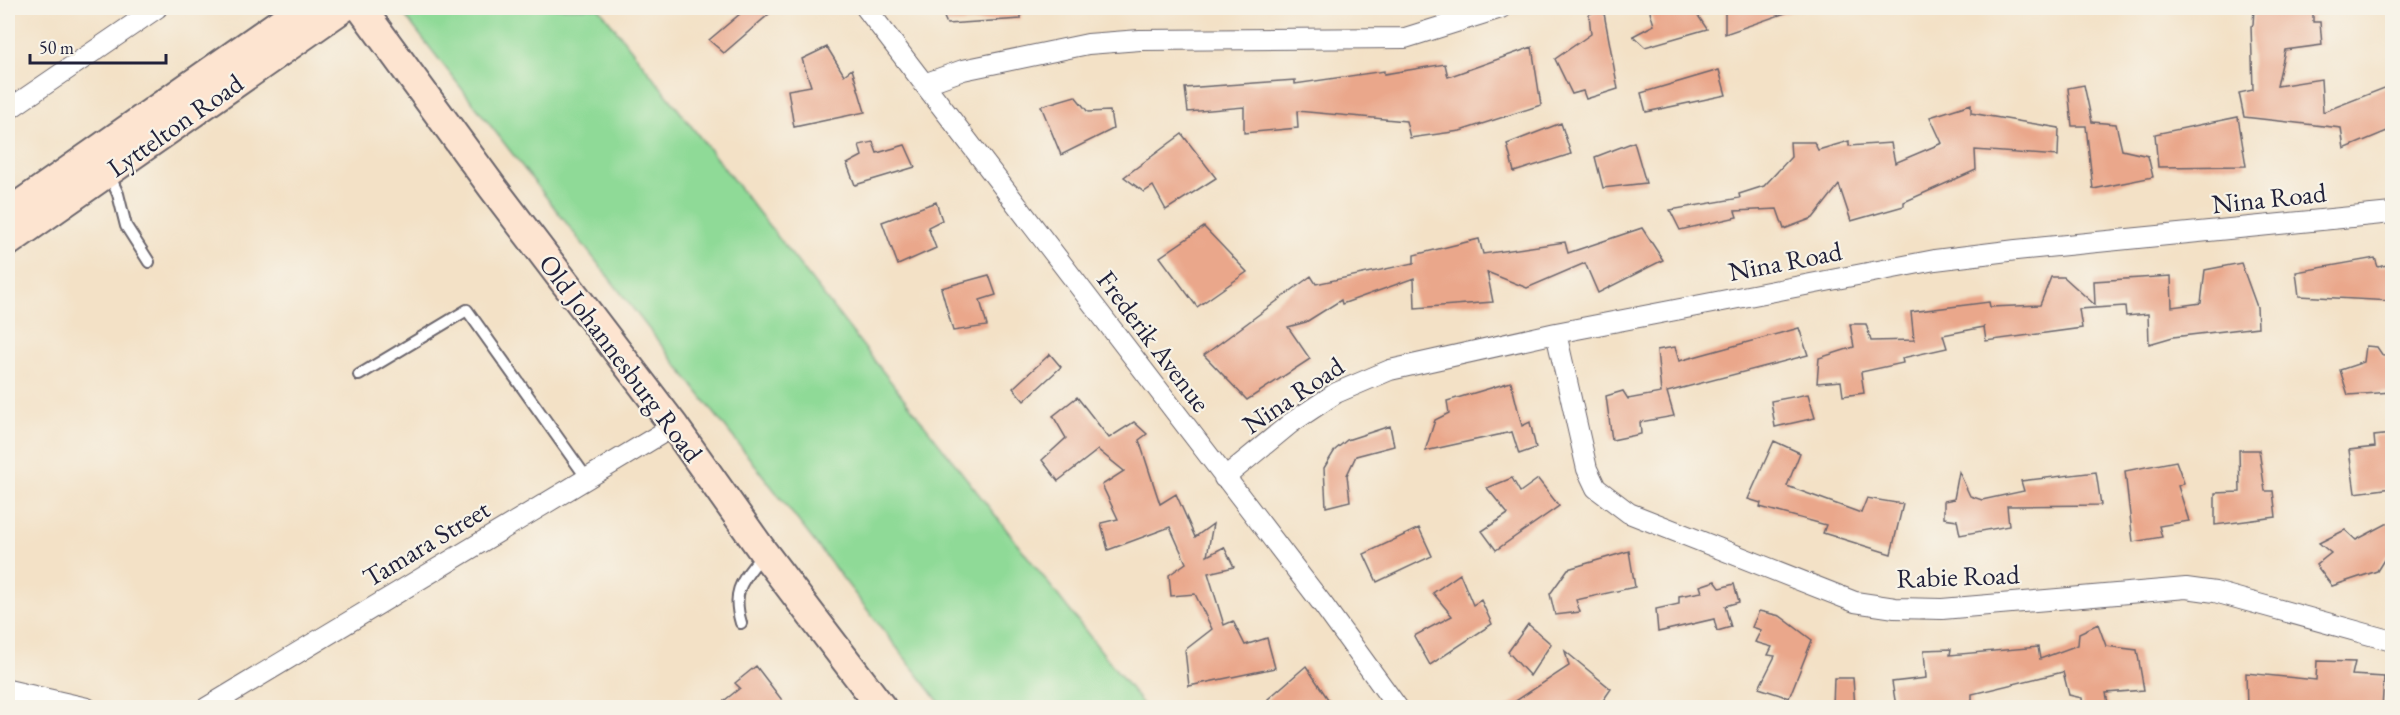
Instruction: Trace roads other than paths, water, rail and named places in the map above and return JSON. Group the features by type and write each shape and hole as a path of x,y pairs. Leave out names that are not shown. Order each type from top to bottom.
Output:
{"main road":[{"name":"Lyttelton Road","path":"8,213 301,8"},
{"name":"Lyttelton Road","path":"8,242 343,8"},
{"name":"Old Johannesburg Road","path":"361,8 493,188 674,426 764,553 882,708"}],"street":[{"path":"8,110 157,8"},
{"name":"Frederik Avenue","path":"869,8 924,84 1324,606 1398,708"},
{"path":"924,84 963,70 1088,44 1140,40 1378,40 1424,34 1501,8"},
{"name":"Nina Road","path":"1224,478 1291,423 1336,393 1375,375 1556,333 1935,261 2016,250 2392,213"},
{"name":"Rabie Road","path":"1556,333 1581,449 1596,488 1629,513 1855,602 1895,608 1942,609 2186,588 2215,591 2392,641"},
{"name":"Tamara Street","path":"206,708 674,426"},
{"path":"8,690 87,708"}],"lane":[{"path":"108,172 118,194 126,226 149,262"},
{"path":"359,375 467,310 586,477"},
{"path":"741,622 736,604 738,587 764,553"}]}
